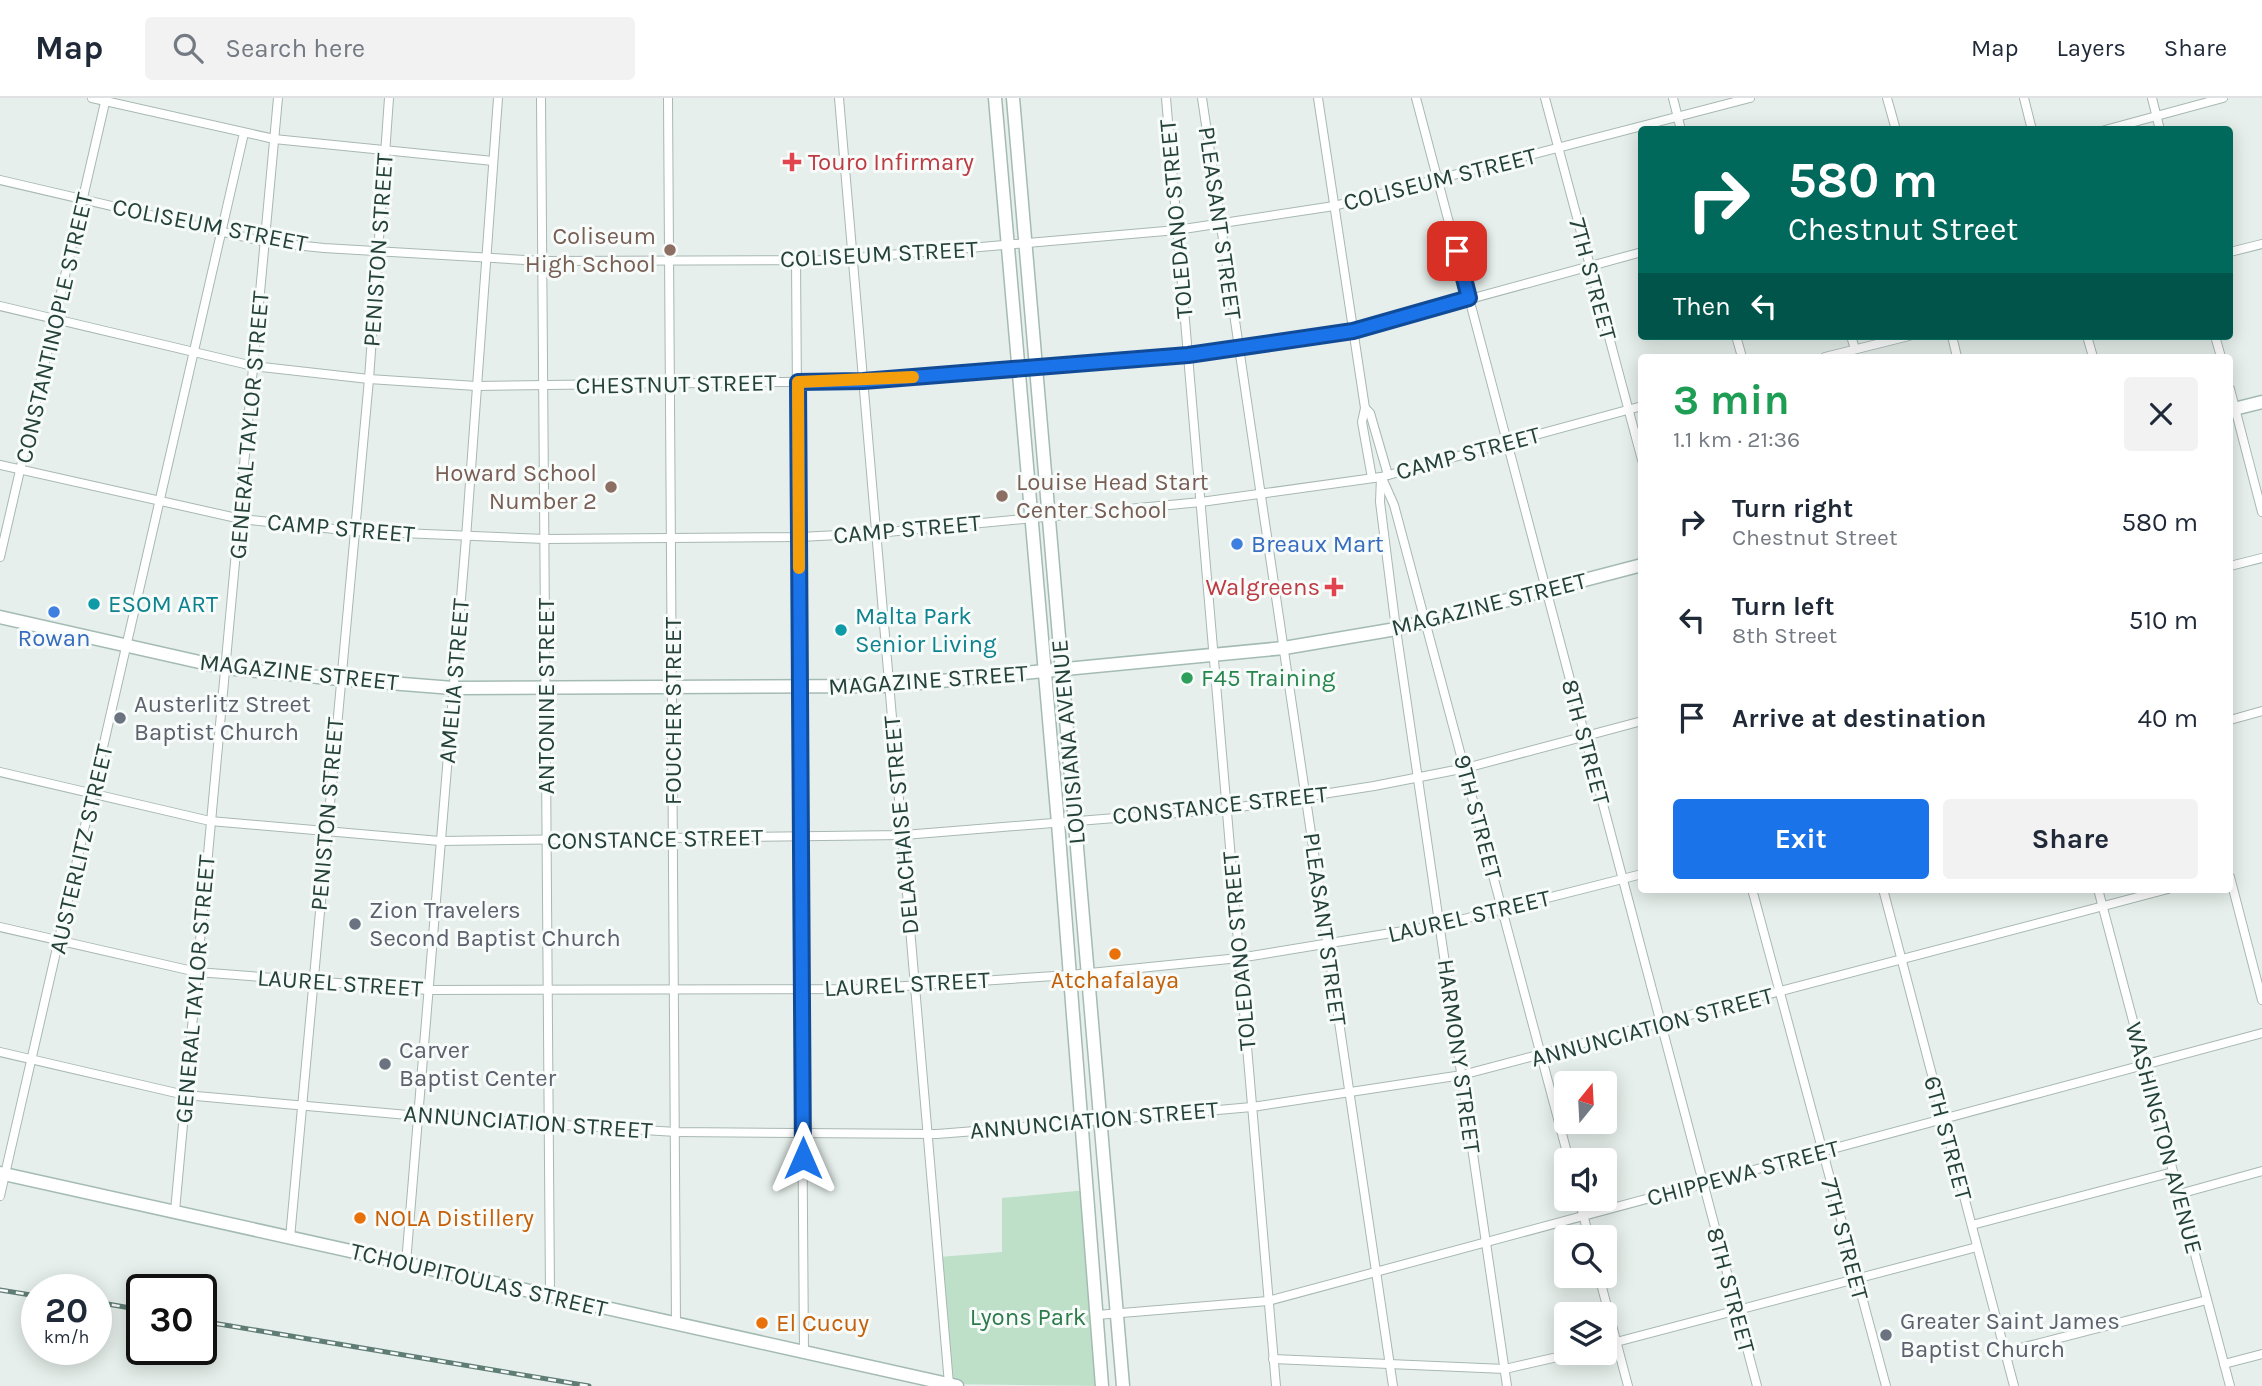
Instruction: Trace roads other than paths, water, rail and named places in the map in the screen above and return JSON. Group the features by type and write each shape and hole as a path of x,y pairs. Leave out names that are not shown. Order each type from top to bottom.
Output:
{"street":[{"path":"92,98 274,139 493,161"},
{"name":"GENERAL TAYLOR STREET","path":"175,1211 278,98"},
{"name":"PENISTON STREET","path":"290,1238 339,679 369,379 389,98"},
{"name":"AMELIA STREET","path":"406,1264 466,537 498,98"},
{"name":"ANTONINE STREET","path":"541,98 550,990 550,1295"},
{"name":"FOUCHER STREET","path":"668,98 673,538 676,1324"},
{"name":"DELACHAISE STREET","path":"839,98 928,1133 953,1385"},
{"name":"LOUISIANA AVENUE","path":"995,98 1058,822 1102,1386"},
{"name":"LOUISIANA AVENUE","path":"1013,98 1123,1386"},
{"name":"TOLEDANO STREET","path":"1166,98 1276,1386"},
{"name":"PLEASANT STREET","path":"1202,98 1393,1386"},
{"name":"HARMONY STREET","path":"1318,98 1365,408 1372,419 1395,629 1507,1386"},
{"name":"8TH STREET","path":"1416,98 1756,1386"},
{"name":"7TH STREET","path":"1545,98 1638,446"},
{"path":"1672,98 1680,126"},
{"name":"COLISEUM STREET","path":"1641,126 1750,98"},
{"path":"1887,98 1895,126"},
{"path":"2024,98 2031,126"},
{"path":"2152,98 2159,126"},
{"path":"2120,126 2223,98"},
{"name":"CONSTANTINOPLE STREET","path":"0,557 106,100"},
{"name":"COLISEUM STREET","path":"0,180 266,242 485,260 852,259 1219,226 1334,206 1638,127"},
{"name":"AUSTERLITZ STREET","path":"0,1196 3,1174 61,941 244,133"},
{"path":"2233,251 2262,244"},
{"name":"CHESTNUT STREET","path":"0,306 253,366 369,379 476,386 863,381 1188,355 1353,331 1638,254"},
{"path":"796,260 804,1353"},
{"path":"1852,340 1855,349"},
{"path":"1836,354 1892,340"},
{"path":"2233,409 2262,401"},
{"name":"CAMP STREET","path":"0,465 241,519 353,531 545,539 800,537 877,533 1201,502 1380,477 1638,407"},
{"path":"1365,408 1362,422 1380,477"},
{"path":"2233,412 2262,512"},
{"name":"9TH STREET","path":"1380,477 1394,505 1566,1148"},
{"path":"2233,565 2262,558"},
{"name":"MAGAZINE STREET","path":"0,617 226,668 453,688 889,686 1284,648 1395,629 1638,566"},
{"path":"2233,719 2262,711"},
{"name":"CONSTANCE STREET","path":"0,772 210,821 440,841 904,835 1227,808 1305,797 1418,779 1638,722"},
{"path":"1051,746 1068,745"},
{"name":"LAUREL STREET","path":"0,927 197,972 312,983 428,990 915,986 1070,975 1239,958 1328,945 1440,925 1638,875"},
{"path":"2233,889 2262,1000"},
{"name":"7TH STREET","path":"1753,893 1886,1386"},
{"name":"6TH STREET","path":"1884,893 2014,1386"},
{"name":"WASHINGTON AVENUE","path":"2099,893 2230,1386"},
{"name":"ANNUNCIATION STREET","path":"0,1052 185,1095 550,1126 676,1132 928,1133 1082,1122 1252,1107 1462,1075 1661,1025 2153,893"},
{"name":"CHIPPEWA STREET","path":"1097,1315 1268,1301 1702,1182 1944,1121 2262,1033"},
{"path":"2179,1194 2262,1171"},
{"path":"1972,1225 2173,1172"},
{"name":"TCHOUPITOULAS STREET","path":"3,1174 953,1385"},
{"path":"1582,1211 1586,1225"},
{"path":"1628,1386 1617,1342 1977,1247"},
{"path":"2005,1352 2207,1300"},
{"path":"2224,1364 2262,1354"},
{"path":"1273,1359 1505,1369 1554,1358"}],"railway":[{"path":"0,1290 21,1293"},
{"path":"112,1305 126,1307"},
{"path":"217,1324 589,1386"}],"place":[{"name":"Touro Infirmary","path":"792,162"},
{"name":"Coliseum High School","path":"670,250"},
{"name":"Howard School Number 2","path":"611,487"},
{"name":"Louise Head Start Center School","path":"1002,496"},
{"name":"Breaux Mart","path":"1237,544"},
{"name":"Walgreens","path":"1334,587"},
{"name":"ESOM ART","path":"94,604"},
{"name":"Rowan","path":"54,612"},
{"name":"Malta Park Senior Living","path":"841,630"},
{"name":"F45 Training","path":"1187,678"},
{"name":"Austerlitz Street Baptist Church","path":"120,718"},
{"name":"Zion Travelers Second Baptist Church","path":"355,924"},
{"name":"Atchafalaya","path":"1115,954"},
{"name":"Carver Baptist Center","path":"385,1064"},
{"name":"NOLA Distillery","path":"360,1218"},
{"name":"El Cucuy","path":"762,1323"},
{"name":"Greater Saint James Baptist Church","path":"1886,1335"}],"park label":[{"name":"Lyons Park","path":"1028,1317"}]}
